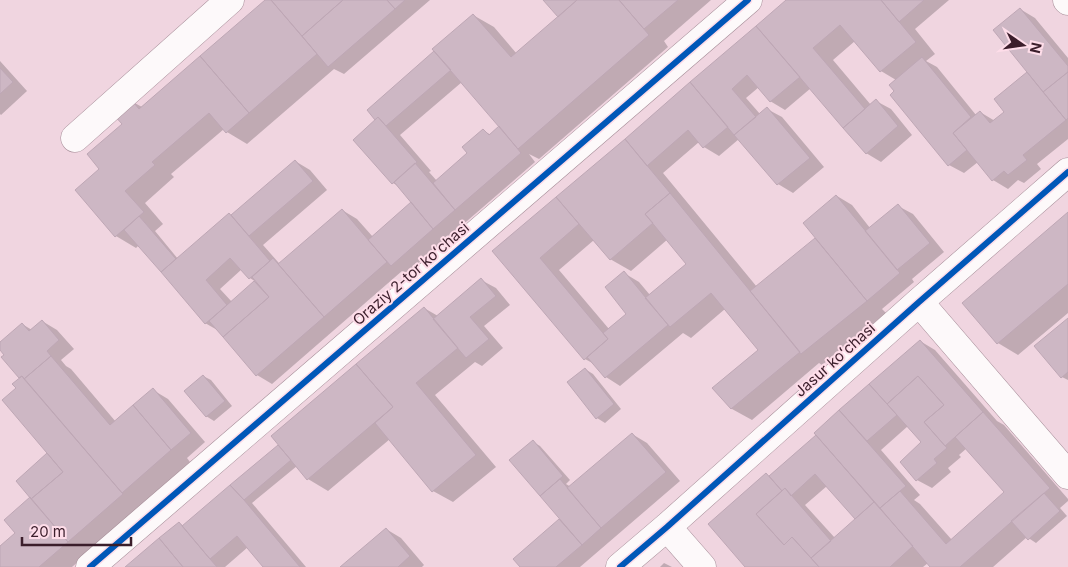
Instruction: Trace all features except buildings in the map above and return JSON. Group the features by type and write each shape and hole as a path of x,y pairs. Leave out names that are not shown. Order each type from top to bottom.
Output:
{"street":[{"path":"76,138 230,0"},
{"name":"Oraziy 2-tor koʻchasi","path":"90,567 748,0"},
{"name":"Jasur koʻchasi","path":"620,567 1068,172"},
{"path":"919,302 1068,475"},
{"path":"667,527 702,567"}],"cycle path":[{"path":"90,567 748,0"},
{"path":"620,567 1068,172"}]}
